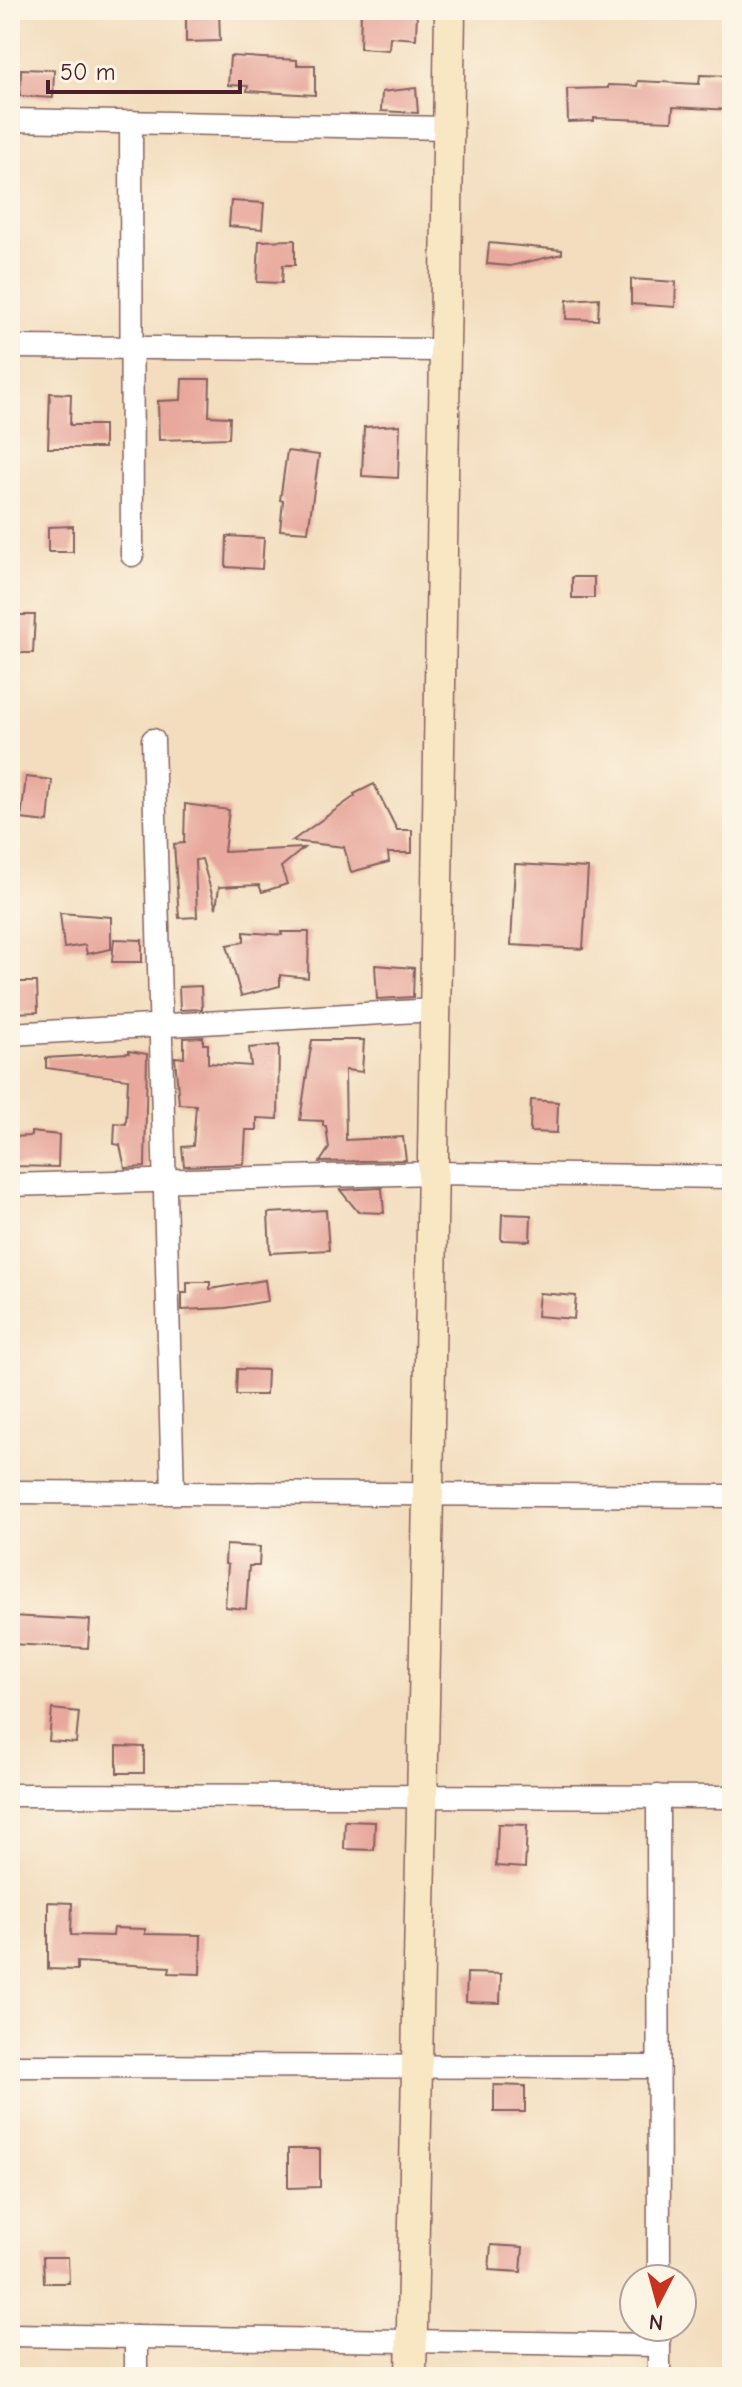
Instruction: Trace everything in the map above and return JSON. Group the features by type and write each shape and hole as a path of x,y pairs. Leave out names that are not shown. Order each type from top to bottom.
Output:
{"street":[{"path":"411,2377 428,1495 450,10"},
{"path":"10,120 448,128"},
{"path":"131,122 132,555"},
{"path":"10,347 445,350"},
{"path":"153,740 173,1493"},
{"path":"10,1034 435,1010"},
{"path":"10,1185 433,1173 732,1177"},
{"path":"10,1492 732,1496"},
{"path":"10,1795 732,1797"},
{"path":"658,1796 659,2263"},
{"path":"10,2066 658,2067"},
{"path":"10,2335 411,2341 618,2337"},
{"path":"136,2337 136,2377"},
{"path":"659,2343 659,2377"}],"building":[{"path":"219,10 220,41 186,42 186,12"},
{"path":"361,10 417,11 416,39 390,37 389,50 360,48"},
{"path":"230,56 297,60 297,65 315,65 315,95 247,91 248,86 228,85"},
{"path":"21,69 54,70 53,98 20,96"},
{"path":"700,75 732,76 732,110 673,107 672,121 594,118 594,121 568,122 567,89 637,86 638,81 699,84"},
{"path":"416,88 418,113 381,111 382,92"},
{"path":"231,201 264,203 262,229 229,226"},
{"path":"295,240 295,265 283,265 282,283 257,282 259,241"},
{"path":"489,243 562,250 562,254 510,266 487,264"},
{"path":"631,279 676,282 675,307 631,304"},
{"path":"599,298 598,320 566,319 567,300"},
{"path":"182,379 210,379 209,416 230,417 229,438 159,440 158,401 181,400"},
{"path":"50,393 71,394 70,425 104,425 104,448 48,448"},
{"path":"400,425 398,478 362,476 364,427"},
{"path":"287,451 319,455 308,532 280,530 283,501 280,500"},
{"path":"73,526 73,552 48,552 48,527"},
{"path":"227,536 264,538 262,569 226,567"},
{"path":"572,577 594,577 594,598 572,598"},
{"path":"16,615 35,615 33,653 11,653"},
{"path":"26,777 52,780 48,822 21,819"},
{"path":"374,784 397,830 412,830 412,853 388,853 389,862 351,872 344,847 292,841 354,794"},
{"path":"185,804 229,810 224,852 304,848 281,867 287,884 262,892 259,885 219,887 216,908 202,859 195,860 197,917 179,918 174,844 184,843"},
{"path":"515,864 588,868 583,949 511,945"},
{"path":"60,913 111,917 111,949 87,954 85,945 64,948"},
{"path":"244,932 282,935 281,932 309,932 308,978 280,975 280,986 241,996 227,945 244,942"},
{"path":"114,939 142,940 142,962 112,962"},
{"path":"375,965 414,968 413,997 377,999"},
{"path":"10,982 37,982 38,1012 10,1013"},
{"path":"201,986 202,1009 180,1010 179,987"},
{"path":"203,1037 203,1044 208,1044 208,1063 251,1066 249,1048 279,1045 278,1119 257,1118 257,1130 246,1130 244,1164 184,1166 182,1147 193,1146 196,1105 179,1104 175,1057 184,1058 184,1038"},
{"path":"312,1040 364,1040 362,1072 345,1070 346,1140 403,1137 406,1160 320,1162 329,1148 326,1126 323,1126 323,1121 300,1120"},
{"path":"129,1051 147,1054 145,1167 125,1168 120,1145 114,1144 115,1123 126,1124 128,1079 46,1068 46,1058"},
{"path":"531,1100 558,1102 557,1133 530,1132"},
{"path":"31,1132 59,1135 58,1167 10,1166 10,1137 31,1136"},
{"path":"382,1188 384,1213 358,1212 340,1190"},
{"path":"326,1210 329,1250 270,1253 268,1213"},
{"path":"502,1214 531,1215 530,1241 501,1240"},
{"path":"265,1280 268,1301 226,1308 182,1310 182,1293 187,1293 187,1282 210,1282 210,1289"},
{"path":"539,1293 576,1296 574,1319 537,1316"},
{"path":"237,1369 267,1370 266,1395 236,1395"},
{"path":"226,1545 260,1547 259,1566 249,1566 246,1609 225,1607"},
{"path":"10,1616 90,1620 88,1648 10,1644"},
{"path":"52,1709 79,1712 76,1743 49,1741"},
{"path":"117,1746 144,1747 144,1773 117,1773"},
{"path":"345,1821 375,1822 374,1850 344,1849"},
{"path":"498,1824 527,1825 525,1868 496,1866"},
{"path":"48,1902 72,1903 71,1935 113,1936 114,1928 145,1929 145,1934 201,1935 200,1974 169,1973 170,1967 77,1962 77,1970 48,1969"},
{"path":"467,1973 501,1974 500,2003 466,2002"},
{"path":"494,2085 525,2086 525,2112 494,2112"},
{"path":"288,2149 320,2149 320,2187 288,2188"},
{"path":"491,2245 523,2247 521,2272 489,2270"},
{"path":"43,2257 68,2257 69,2283 44,2283"}]}
